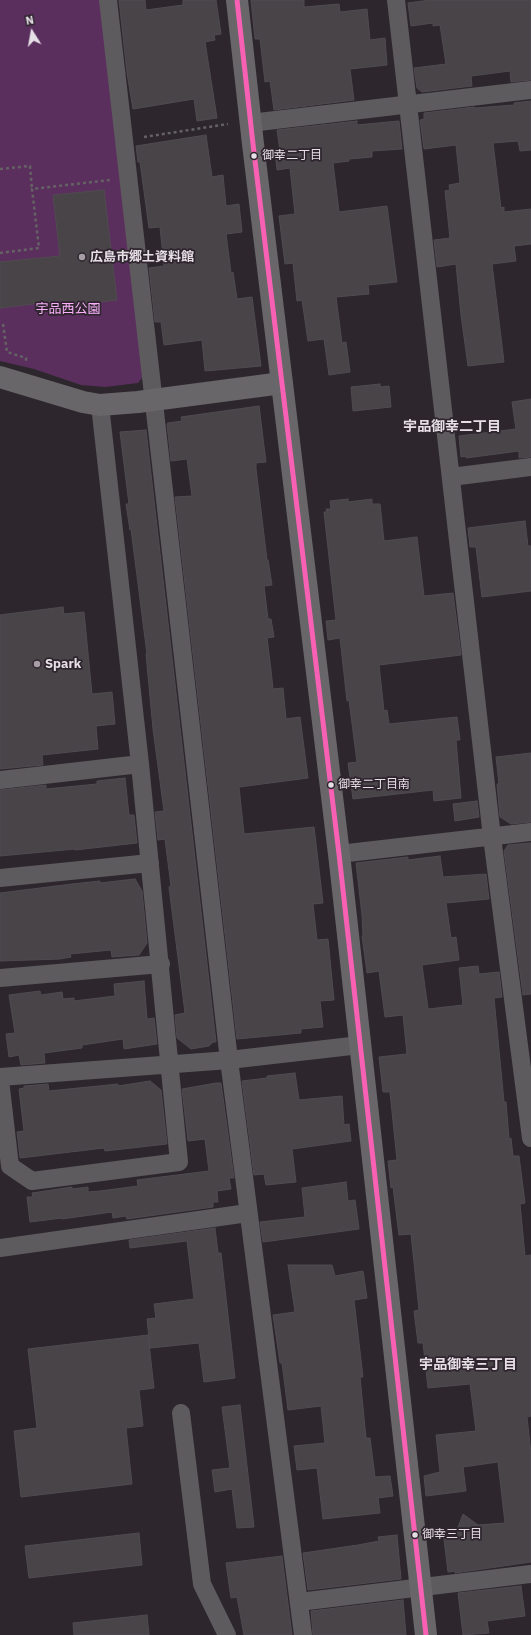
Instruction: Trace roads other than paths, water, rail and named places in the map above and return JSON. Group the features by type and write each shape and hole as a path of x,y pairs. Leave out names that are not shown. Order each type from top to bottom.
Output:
{"street":[{"path":"108,0 229,1060 303,1635"},
{"path":"237,0 243,123 282,383 339,854 426,1635"},
{"path":"396,0 492,837 531,1138"},
{"path":"243,123 531,90"},
{"path":"0,377 38,387 83,402 100,405 153,400 282,383"},
{"path":"100,405 161,964 171,1064 179,1162 32,1181 10,1166 0,1078 171,1064 229,1060 360,1045"},
{"path":"451,477 531,467"},
{"path":"0,780 140,764"},
{"path":"339,854 531,832"},
{"path":"0,878 150,863"},
{"path":"0,978 161,964"},
{"path":"0,1248 248,1213"},
{"path":"181,1413 202,1584 227,1635"},
{"path":"299,1602 531,1574"}],"place":[{"name":"御幸二丁目","path":"254,156"},
{"name":"広島市郷土資料館","path":"82,257"},
{"name":"Spark","path":"37,664"},
{"name":"御幸二丁目南","path":"331,785"},
{"name":"御幸三丁目","path":"415,1535"}],"district":[{"name":"宇品御幸二丁目","path":"452,427"},
{"name":"宇品御幸三丁目","path":"468,1365"}],"park label":[{"name":"宇品西公園","path":"68,309"}]}
